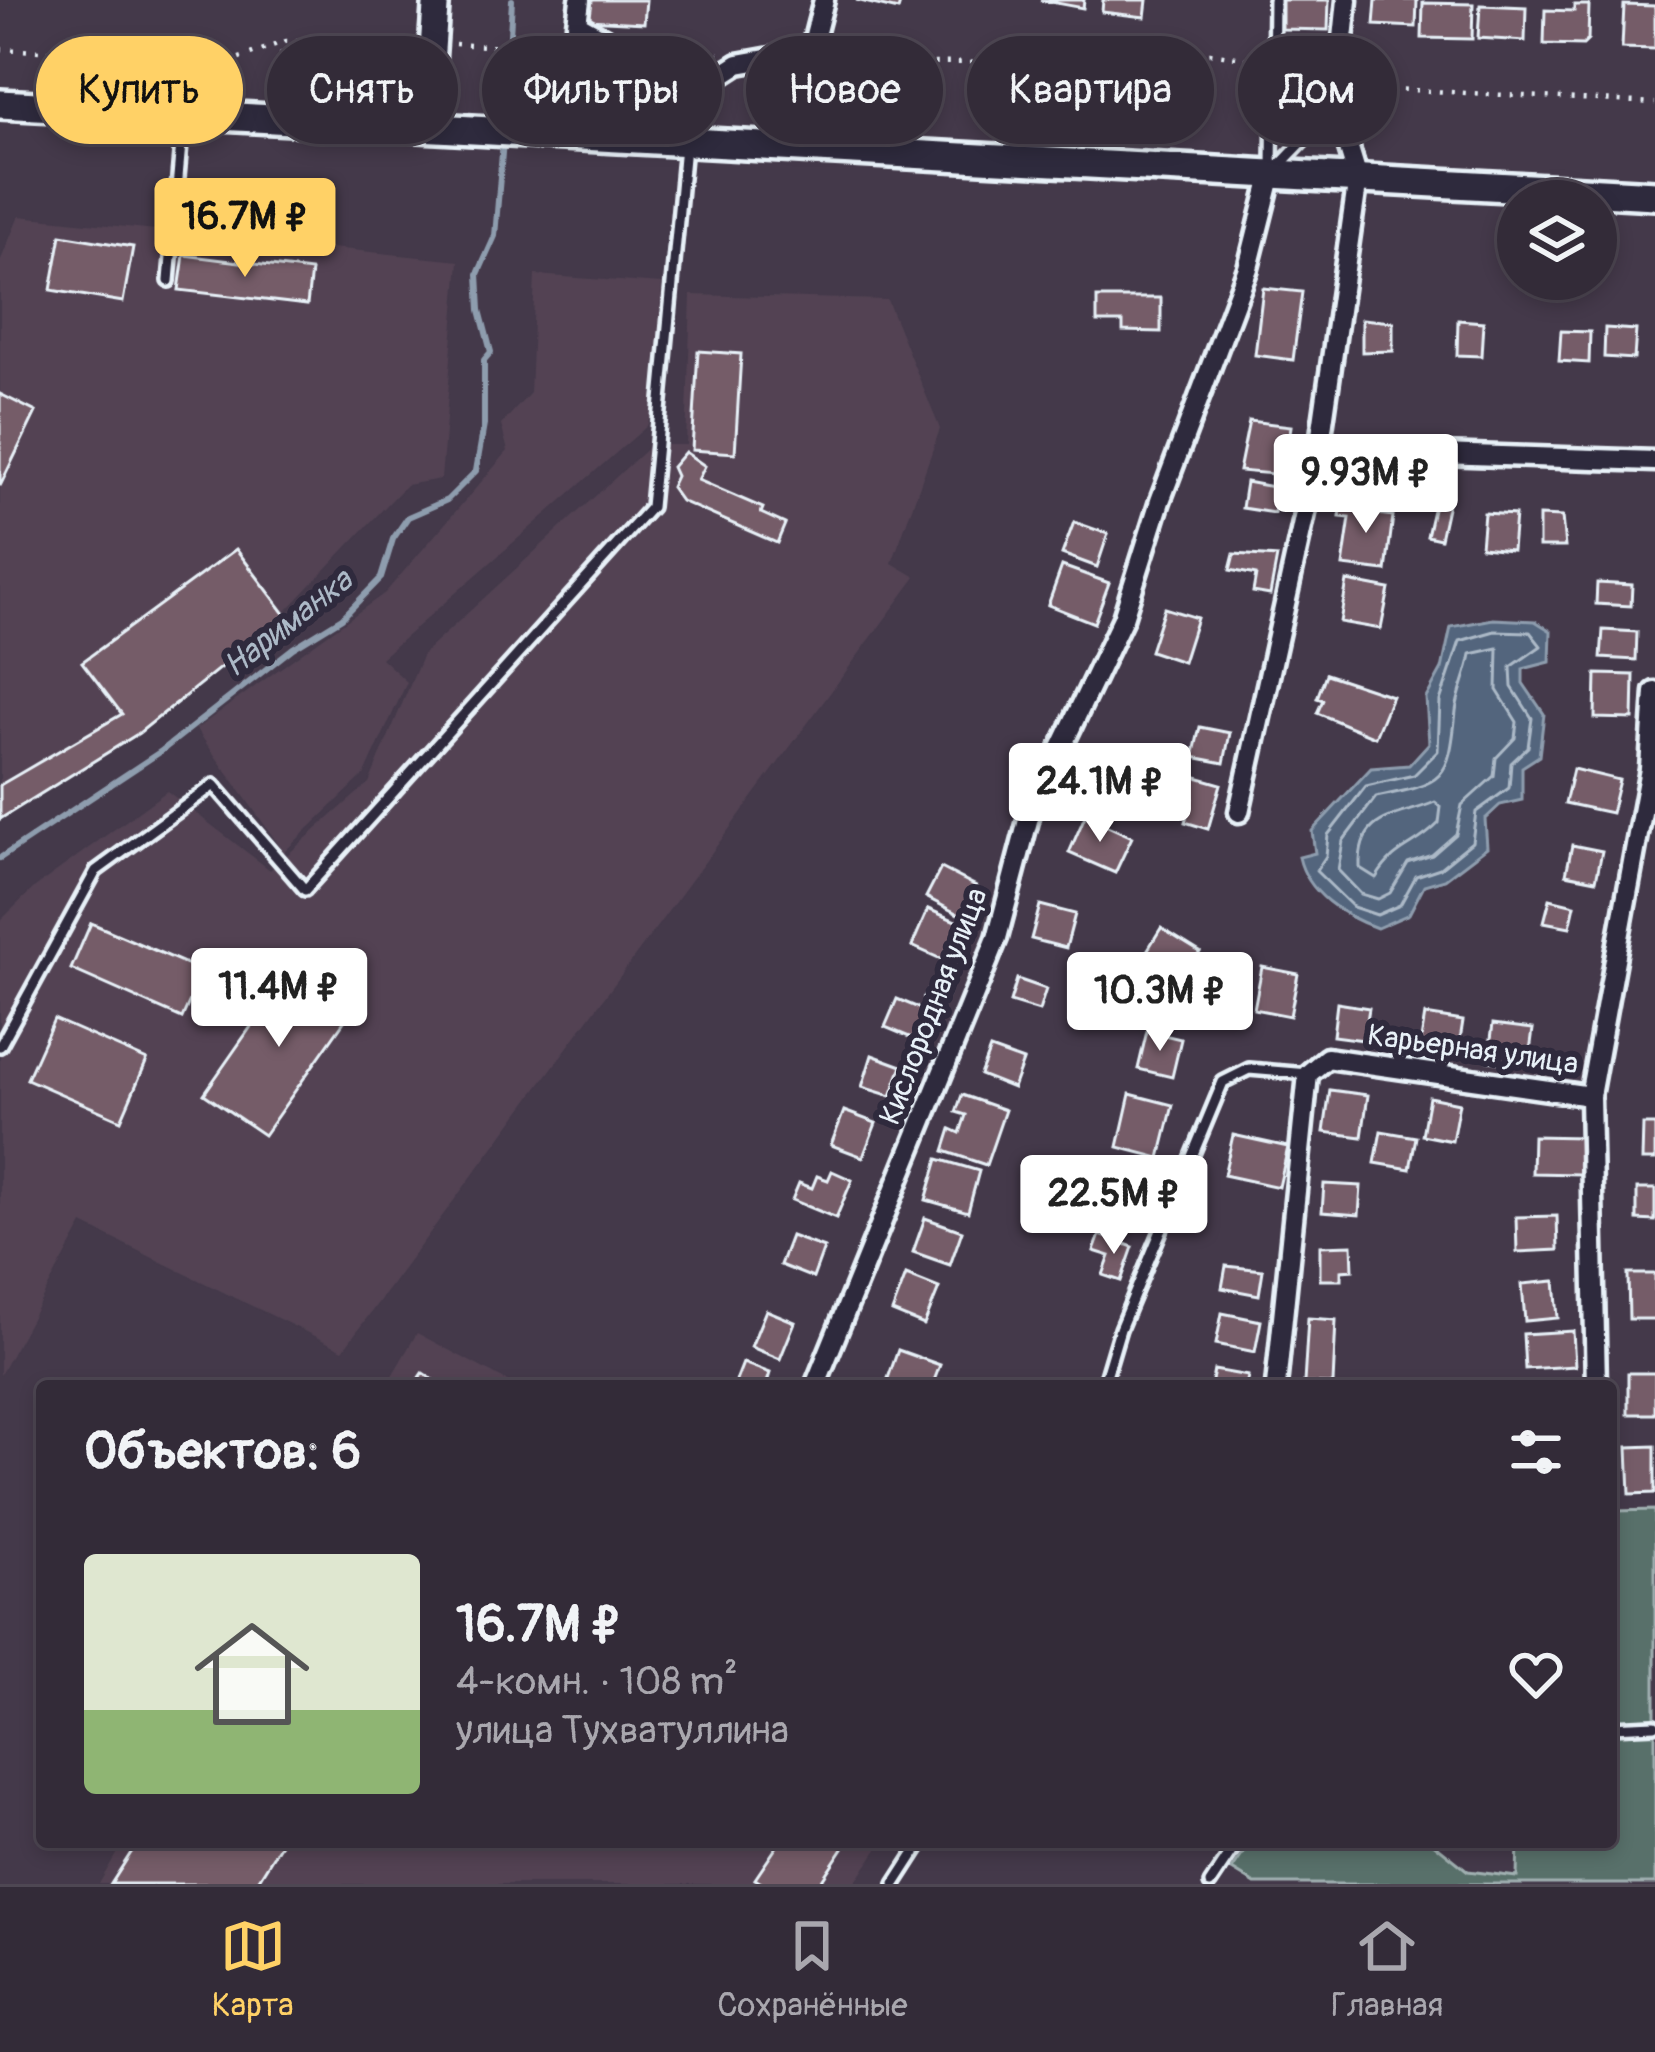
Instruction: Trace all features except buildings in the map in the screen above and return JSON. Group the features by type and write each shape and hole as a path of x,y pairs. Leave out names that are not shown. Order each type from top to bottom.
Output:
{"main road":[{"path":"0,104 36,106"},
{"path":"722,143 1655,195"}],"street":[{"path":"436,0 437,36"},
{"path":"580,0 577,24 598,36"},
{"path":"722,74 738,64 811,52 824,0"},
{"path":"1344,36 1348,0"},
{"path":"1239,812 1319,450 1358,178 1348,144"},
{"name":"Кислородная улица","path":"817,1380 997,938 1030,813 1124,618 1160,501 1248,268 1272,173"},
{"path":"1319,450 1655,461"},
{"name":"Карьерная улица","path":"1597,1380 1590,1096 1652,770 1655,692"},
{"name":"Карьерная улица","path":"1308,1074 1327,1058 1590,1096"},
{"path":"1277,1380 1308,1074"}],"lane":[{"path":"1272,173 1274,0"},
{"path":"170,281 181,144"},
{"path":"0,1046 97,871 214,784 305,890 651,507 686,144"},
{"path":"1272,173 1300,144"},
{"path":"1105,1380 1120,1329 1223,1082 1250,1069 1308,1074"},
{"path":"1617,1727 1655,1726"},
{"path":"895,1884 918,1848"},
{"path":"1210,1884 1234,1848"}],"shaded area":[{"path":"19,216 459,261 441,479 406,485 285,612 136,729 0,814 0,262"},
{"path":"535,275 662,284 655,403 647,426 381,658 407,682 365,774 284,852 196,729 385,593 508,451 501,425 530,393"},
{"path":"691,295 887,300 940,429 892,563 916,577 343,1350 83,1224 0,1375 0,921 35,887 167,791 270,870 369,783 423,654 651,445 686,445"},
{"path":"417,1333 505,1380 390,1380"},
{"path":"120,1848 879,1848 854,1884 99,1884"}],"green space":[{"path":"1655,1510 1655,1884 1255,1884 1232,1870 1247,1848 1439,1848 1468,1871 1517,1877 1518,1848 1617,1848 1617,1511"}],"water":[{"path":"1493,619 1535,621 1551,631 1550,662 1523,669 1523,683 1544,714 1539,756 1522,767 1522,800 1500,805 1485,819 1487,847 1445,879 1424,885 1409,914 1377,928 1364,923 1318,892 1299,857 1315,853 1312,831 1371,768 1409,765 1429,743 1426,698 1442,669 1451,627"}],"waterway":[{"name":"Нариманка","path":"510,36 512,0"},
{"name":"Нариманка","path":"0,858 160,752 293,648 342,618 381,578 393,539 408,517 447,500 476,471 484,425 484,360 491,352 480,310 478,274 495,236 503,144"}]}
